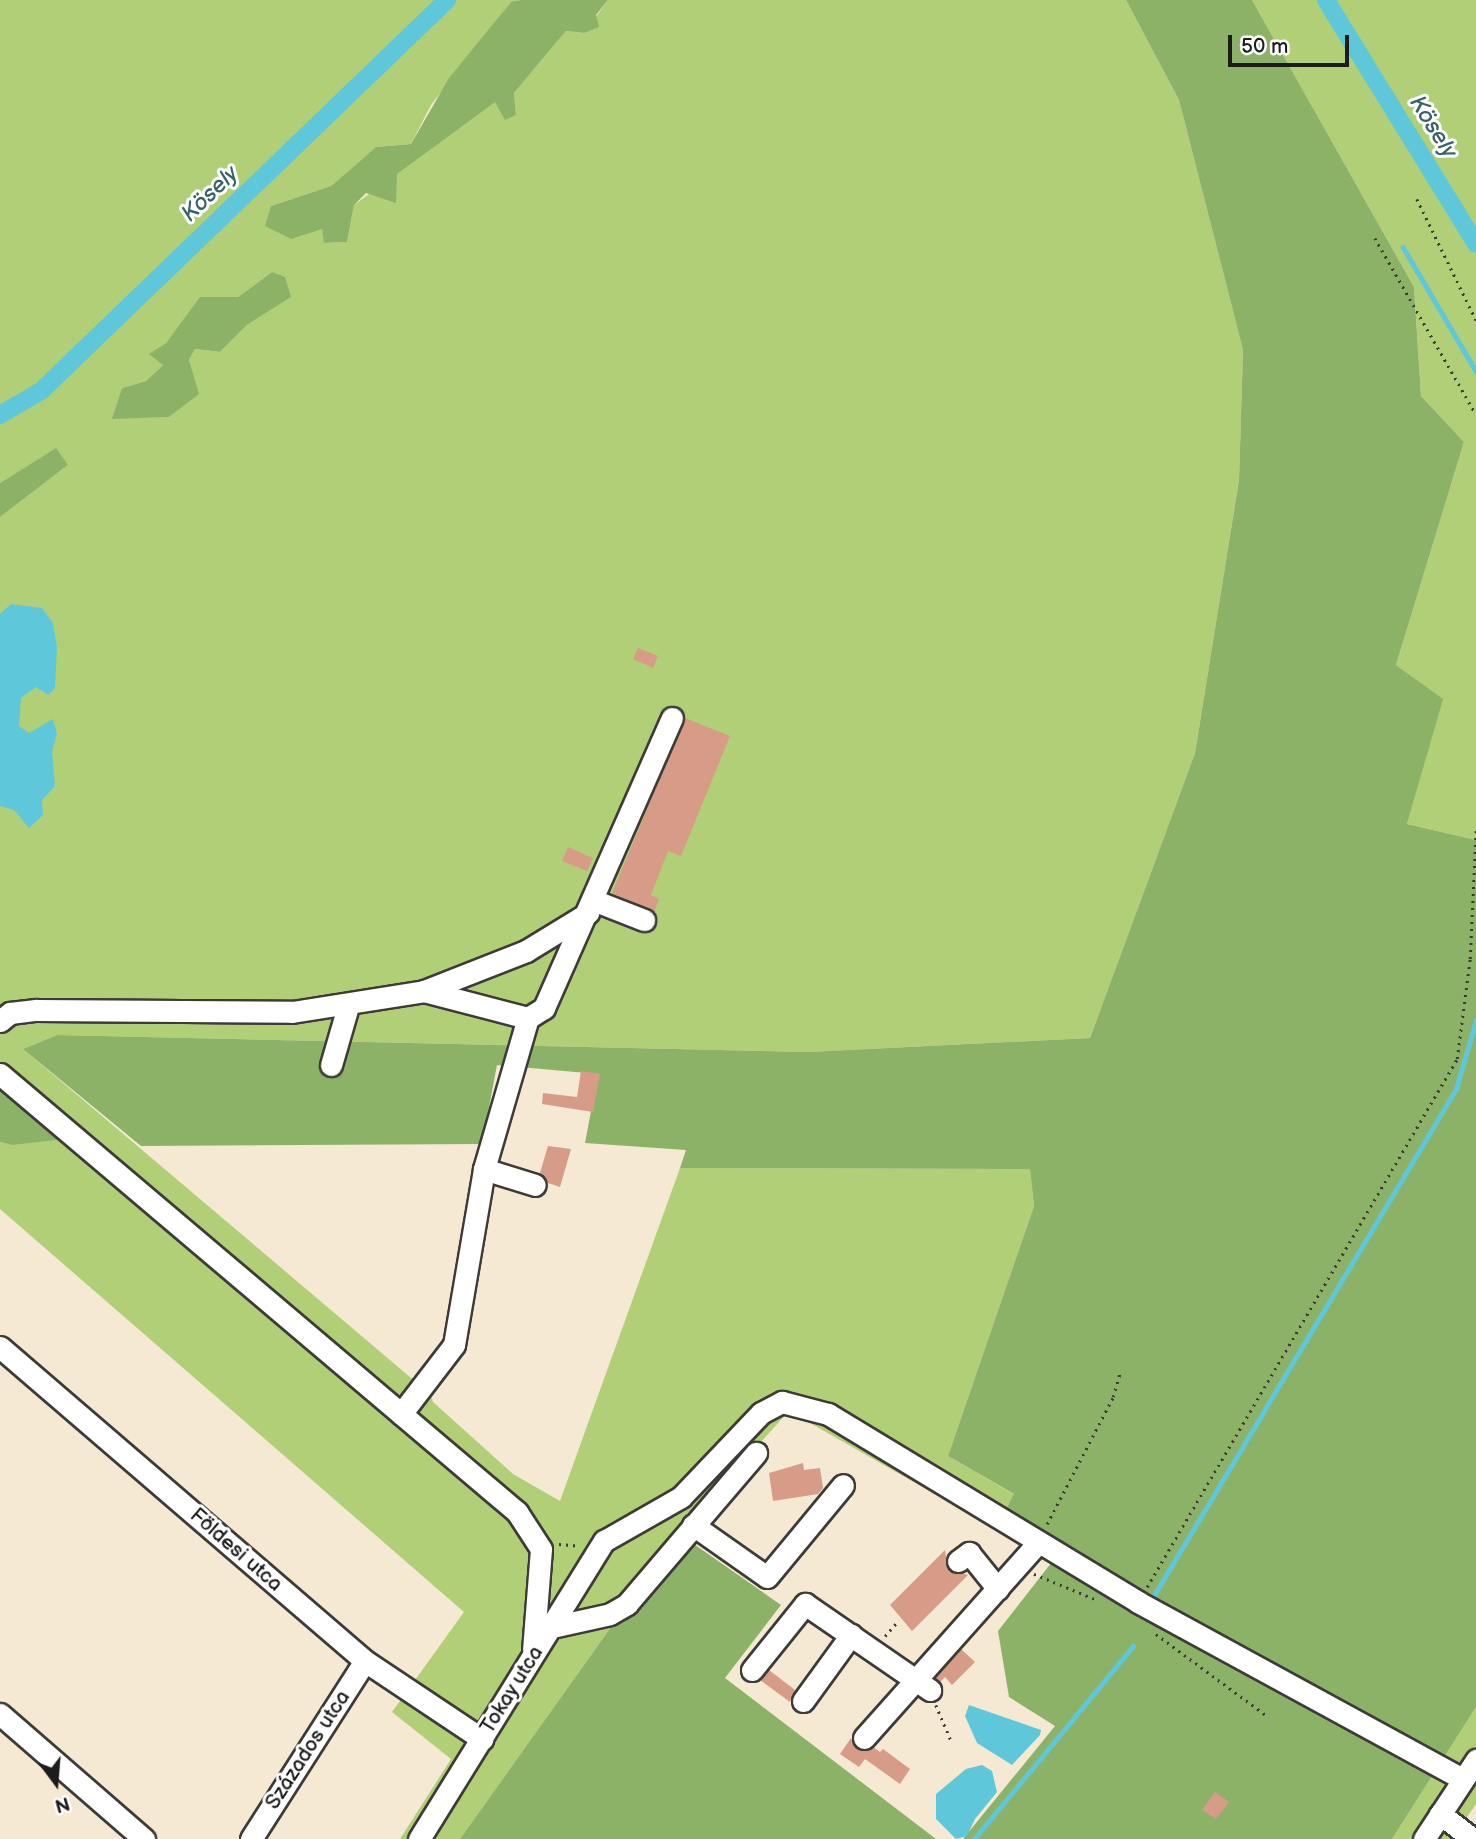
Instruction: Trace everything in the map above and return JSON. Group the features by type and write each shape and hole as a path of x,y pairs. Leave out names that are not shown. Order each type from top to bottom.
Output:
{"street":[{"path":"401,1414 454,1345 484,1169 528,1018 544,1008 672,719"},
{"path":"0,1021 23,1011 292,1012 348,1006 424,990 526,951 590,906 644,920"},
{"path":"424,990 528,1018"},
{"path":"331,1065 348,1006"},
{"path":"0,1074 531,1527 541,1563 530,1661"},
{"path":"484,1169 534,1185"},
{"name":"Földesi utca","path":"0,1347 365,1661 482,1740"},
{"path":"604,1541 681,1497 768,1407 792,1402 828,1414 1138,1602 1463,1779"},
{"path":"552,1627 619,1610 756,1453"},
{"path":"693,1525 767,1577 843,1485"},
{"name":"Tokay utca","path":"419,1839 604,1541"},
{"path":"864,1738 922,1685 1038,1543"},
{"path":"958,1561 969,1553 998,1589"},
{"path":"752,1670 805,1604 922,1685"},
{"path":"803,1701 851,1635"},
{"name":"Százados utca","path":"251,1839 365,1661"},
{"path":"0,1714 144,1839"},
{"path":"1424,1839 1476,1760"},
{"path":"1440,1814 1473,1839"}],"path":[{"path":"1417,199 1476,320"},
{"path":"1375,238 1476,414"},
{"path":"1138,1602 1457,1059 1470,959 1476,828"},
{"path":"1038,1543 1113,1397 1120,1373"},
{"path":"531,1527 562,1546 604,1541"},
{"path":"1014,1572 1057,1580 1102,1603"},
{"path":"1147,1628 1266,1715"},
{"path":"922,1685 951,1741"}],"green space":[{"path":"0,0 521,0 510,3 431,105 411,144 376,147 331,186 271,206 322,228 325,243 347,242 354,205 495,101 505,119 516,115 514,93 566,31 584,33 608,0 1126,0 1179,100 1243,350 1239,480 1195,753 1090,1038 808,1052 57,1035 23,1049 430,1394 433,1402 513,1474 560,1501 680,1168 1030,1169 1034,1206 948,1456 1015,1495 996,1529 789,1411 678,1533 460,1839 400,1839 451,1759 392,1712 464,1612 0,1209 0,1142 12,1145 0,1087 0,517 68,465 55,449 0,483","holes":["272,272 290,297 247,325 220,352 195,349 189,360 198,394 169,417 113,418 122,388 146,381 164,364 150,354 166,343 200,298 238,297"]},
{"path":"608,0 596,15 599,27 584,33 566,31 514,93 516,115 505,120 495,102 397,174 396,203 366,193 354,205 347,242 324,243 322,229 291,239 265,226 271,206 331,186 376,147 411,144 449,78 511,2"},
{"path":"1126,0 1252,0 1414,287 1421,396 1464,442 1396,665 1443,699 1407,824 1476,840 1476,1707 1392,1839 963,1839 1055,1726 1009,1697 998,1631 1052,1562 996,1529 1014,1494 948,1456 1034,1206 1030,1169 680,1168 686,1150 585,1143 598,1074 497,1065 482,1144 141,1146 23,1049 57,1035 808,1052 1090,1038 1195,753 1239,480 1243,350 1179,100"},
{"path":"1252,0 1476,0 1476,840 1407,824 1442,699 1396,665 1464,442 1421,396 1414,287"},
{"path":"272,272 285,277 291,297 247,325 220,352 195,349 189,360 199,394 169,417 112,419 122,388 146,381 163,365 149,354 166,343 200,297 238,297"},
{"path":"56,448 68,465 0,517 0,483"},
{"path":"0,1087 64,1139 12,1145 0,1142"},
{"path":"678,1533 781,1605 725,1678 936,1839 460,1839"},
{"path":"1476,1707 1476,1804 1452,1839 1392,1839"}],"water":[{"path":"11,604 42,608 53,623 57,647 55,688 48,695 36,687 21,698 19,726 29,733 53,719 57,734 52,751 55,786 42,800 43,815 29,828 14,810 0,806 0,614"},
{"path":"969,1705 1041,1730 1040,1735 1012,1765 977,1743 965,1716"},
{"path":"982,1765 992,1771 997,1792 975,1819 967,1836 956,1839 936,1819 936,1794 966,1769"}],"building":[{"path":"638,648 658,656 653,668 633,659"},
{"path":"685,718 730,736 681,856 668,851 651,895 659,899 654,912 612,893"},
{"path":"568,847 593,858 587,871 562,861"},
{"path":"581,1071 600,1074 593,1112 542,1104 543,1093 577,1097"},
{"path":"548,1146 571,1149 560,1187 548,1183 540,1173"},
{"path":"803,1463 804,1470 820,1468 823,1488 818,1494 773,1501 769,1473"},
{"path":"945,1550 948,1569 968,1575 912,1631 890,1605"},
{"path":"961,1649 975,1662 952,1685 945,1677 940,1682 935,1678"},
{"path":"769,1670 795,1690 790,1702 760,1680"},
{"path":"851,1738 856,1748 873,1747 880,1752 883,1749 910,1769 900,1784 865,1759 859,1767 840,1754"},
{"path":"1215,1792 1229,1802 1216,1819 1202,1810"}],"waterway":[{"name":"Kösely","path":"0,415 41,391 447,0"},
{"name":"Kösely","path":"1326,0 1476,244"},
{"path":"1403,247 1476,371"},
{"path":"1153,1597 1456,1089 1476,1020"},
{"path":"974,1839 1133,1646"}]}
